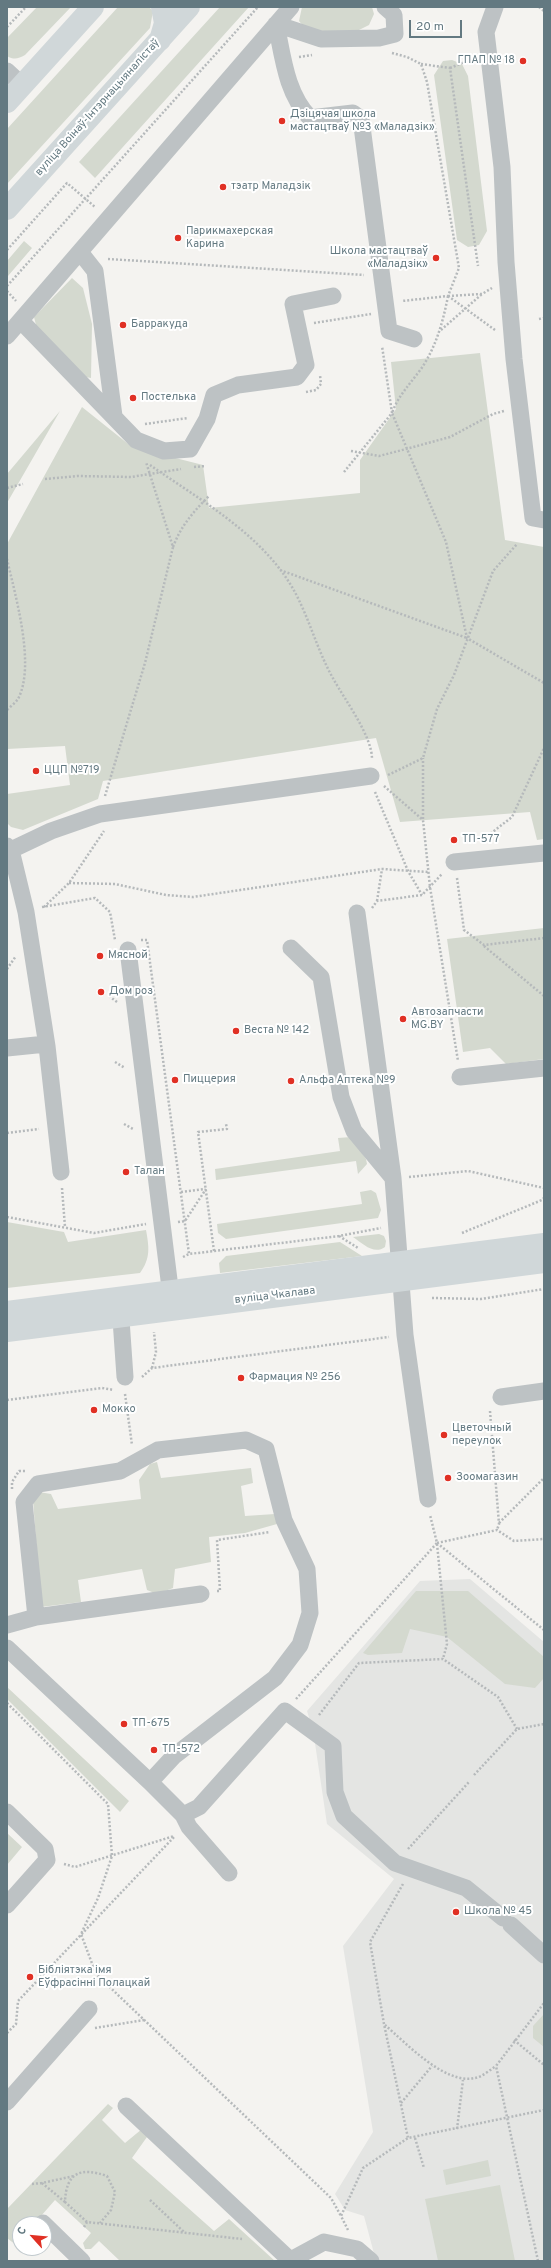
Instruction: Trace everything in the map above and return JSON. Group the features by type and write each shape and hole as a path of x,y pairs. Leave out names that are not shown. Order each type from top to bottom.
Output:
{"main road":[{"path":"7,102 14,78 93,7"},
{"path":"160,40 165,23 162,7"},
{"name":"вуліца Воінаў-Інтэрнацыяналістаў","path":"7,209 190,7"},
{"name":"вуліца Чкалава","path":"400,1272 544,1244"},
{"name":"вуліца Чкалава","path":"7,1331 120,1307 171,1300 400,1272 544,1262"},
{"name":"вуліца Чкалава","path":"7,1312 120,1307"}],"lane":[{"path":"7,336 20,313 80,252 291,7"},
{"path":"276,24 321,39 379,38 395,34 394,15 385,7"},
{"path":"496,7 486,32 502,166 506,262 515,366 533,518 544,520"},
{"path":"276,24 286,74 298,106 310,118 354,113 360,119 388,331 414,339"},
{"path":"80,252 95,271 119,422"},
{"path":"20,313 136,440 164,451 190,449 207,419 214,395 238,385 297,377 306,365 293,304 333,296"},
{"path":"61,1172 57,1127 46,1044 26,912 9,848 51,831 100,814 371,776"},
{"path":"454,862 544,852"},
{"path":"363,913 393,1178 404,1335 428,1498"},
{"path":"291,948 321,977 341,1097 354,1131 393,1178"},
{"path":"128,950 168,1265 171,1300"},
{"path":"7,1048 46,1044"},
{"path":"460,1077 544,1068"},
{"path":"120,1307 127,1384"},
{"path":"495,1402 544,1391"},
{"path":"36,1617 24,1502 38,1484 120,1471 158,1450 246,1440 266,1449 284,1520 308,1569 310,1613 300,1645 275,1678 174,1756 150,1782"},
{"path":"7,1625 36,1617 201,1594"},
{"path":"7,1648 150,1782 183,1815 189,1827 229,1873"},
{"path":"183,1815 200,1807 285,1711 333,1746 336,1792 344,1816 395,1863 466,1888 544,1955"},
{"path":"7,1812 44,1849 47,1860 7,1905"},
{"path":"7,2102 89,2009"},
{"path":"126,2106 290,2260 324,2242 357,2249 371,2261"},
{"path":"52,2232 82,2261"}],"path":[{"path":"7,27 26,7"},
{"path":"7,286 258,7"},
{"path":"539,7 544,11"},
{"path":"388,52 407,57 421,64 450,68 488,53"},
{"path":"299,56 314,55"},
{"path":"344,472 392,413 398,398 421,368 441,331 448,296 459,268 427,82 421,64"},
{"path":"450,68 478,266"},
{"path":"7,250 67,183 101,212"},
{"path":"106,259 369,275"},
{"path":"441,331 482,294 498,285"},
{"path":"7,291 20,313"},
{"path":"401,301 482,294"},
{"path":"448,296 498,332"},
{"path":"540,319 544,318"},
{"path":"382,344 392,413 446,542 467,638"},
{"path":"351,451 379,456 450,437 493,414 504,411"},
{"path":"119,422 194,417"},
{"path":"136,440 146,462 173,547"},
{"path":"146,462 239,528 272,559 292,587 334,680 357,716 372,755 372,785 408,871 422,894"},
{"path":"190,468 206,466"},
{"path":"45,479 78,476 131,477 182,469"},
{"path":"7,488 23,484"},
{"path":"100,814 145,662 173,547 178,533 188,517 209,496"},
{"path":"460,1077 428,872 422,820 422,758 437,709 454,675 493,570 517,544"},
{"path":"7,559 22,623 24,652 24,677 18,699 7,710"},
{"path":"280,570 467,638 544,684"},
{"path":"477,844 512,817 544,748"},
{"path":"371,776 389,775 422,758"},
{"path":"371,776 422,820"},
{"path":"43,907 69,883 117,812"},
{"path":"363,913 377,901 422,894 454,862"},
{"path":"454,862 464,930 544,996"},
{"path":"69,883 115,884 166,895 193,898 382,869 428,872"},
{"path":"377,901 382,869"},
{"path":"37,908 95,898 110,912"},
{"path":"484,945 544,938"},
{"path":"214,1251 198,1132 227,1129 226,1124"},
{"path":"7,1134 57,1127"},
{"path":"412,1176 468,1171 544,1188"},
{"path":"61,1172 64,1227"},
{"path":"181,1192 206,1189"},
{"path":"185,1221 206,1189"},
{"path":"456,1236 544,1198"},
{"path":"7,1217 94,1233 131,1226"},
{"path":"168,1265 189,1254 339,1236 397,1225"},
{"path":"152,1368 156,1352 154,1331"},
{"path":"7,1400 127,1384 152,1368 395,1336"},
{"path":"127,1384 134,1463"},
{"path":"495,1402 499,1524 497,1530"},
{"path":"499,1524 544,1478"},
{"path":"433,1529 437,1543 447,1644 444,1659"},
{"path":"201,1594 220,1590 217,1540 289,1530"},
{"path":"285,1711 437,1543 497,1530 514,1541 544,1539"},
{"path":"437,1543 544,1630"},
{"path":"313,1730 320,1713 359,1663 444,1659 498,1697 517,1729"},
{"path":"7,1703 108,1804 112,1856 98,1898 81,1934 96,1974 331,2198 357,2249"},
{"path":"474,1775 517,1729 544,1724"},
{"path":"408,2138 384,2024 370,1942 403,1884 395,1863 469,1782"},
{"path":"7,2033 16,2024 18,2001 176,1835 112,1856 75,1866 47,1860"},
{"path":"384,2024 432,2066 463,2080 477,2078 496,2066 514,2040 544,2003"},
{"path":"91,2029 144,2020"},
{"path":"514,2040 544,2065"},
{"path":"401,2103 432,2066"},
{"path":"496,2066 506,2119 538,2261"},
{"path":"457,2129 463,2080"},
{"path":"341,2216 363,2168 408,2138 415,2138 544,2110"},
{"path":"415,2138 424,2168"},
{"path":"32,2184 42,2183 90,2170 107,2176 115,2192 111,2210 100,2224"},
{"path":"65,2202 66,2187 75,2175"},
{"path":"42,2183 87,2222 243,2239"},
{"path":"150,2200 184,2232"},
{"path":"84,2227 87,2222"}],"shaded area":[{"path":"37,7 71,7 25,55 16,58 7,56 7,38"},
{"path":"118,7 149,7 153,11 150,28 7,184 7,129"},
{"path":"220,7 249,7 95,178 79,162"},
{"path":"302,7 372,7 374,14 369,25 353,33 319,31 305,28 299,21"},
{"path":"452,60 462,64 468,76 487,231 479,245 468,247 457,240 434,75 443,61"},
{"path":"24,241 32,248 8,276 7,261"},
{"path":"72,278 83,288 92,324 91,378 80,376 39,337 34,317"},
{"path":"480,353 505,540 544,547 544,839 537,840 530,812 400,822 376,738 103,781 98,799 23,830 11,827 7,823 7,794 70,785 65,746 7,749 7,544 82,407 132,447 203,465 209,508 360,493 360,460 396,409 391,362"},
{"path":"60,411 7,503 7,474"},
{"path":"544,928 544,1059 506,1064 490,1048 463,1052 447,939"},
{"path":"351,1137 366,1159 367,1164 358,1174 356,1161 216,1180 215,1169 340,1151 338,1138"},
{"path":"371,1190 376,1193 381,1210 378,1218 226,1239 218,1233 217,1224 362,1204 360,1192"},
{"path":"7,1222 64,1232 68,1242 146,1230 148,1257 144,1268 140,1273 7,1288"},
{"path":"379,1234 384,1236 386,1241 385,1247 377,1250 369,1248 353,1237"},
{"path":"340,1242 362,1256 220,1273 219,1263 226,1256"},
{"path":"157,1462 161,1478 251,1468 253,1483 241,1486 245,1516 275,1514 277,1524 245,1533 209,1537 211,1562 175,1569 173,1588 157,1594 147,1590 142,1569 78,1580 81,1602 41,1607 33,1500 39,1492 51,1494 58,1509 141,1499 139,1480 150,1464"},
{"name":"Школа № 45","path":"470,1579 544,1642 544,2261 376,2261 364,2216 345,2210 335,2194 373,2132 343,1946 394,1879 327,1824 313,1730 307,1711 420,1581"},
{"path":"416,1591 468,1591 544,1657 544,1678 535,1688 505,1684 447,1637 410,1629 402,1653 368,1655 363,1653"},
{"path":"7,1687 129,1801 120,1812 7,1699"},
{"path":"7,1833 22,1847 7,1865"},
{"path":"544,2014 544,2047 533,2038 533,2026"},
{"path":"108,2104 113,2108 102,2120 125,2143 142,2129 147,2137 132,2158 214,2231 229,2219 275,2261 120,2261 99,2241 91,2249 85,2249 83,2243 91,2233 55,2200 41,2216 12,2216 12,2242 7,2238 7,2209"},
{"path":"488,2160 491,2176 446,2185 443,2170"},
{"path":"500,2185 515,2261 438,2261 425,2199"}],"place":[{"name":"ГПАП № 18","path":"523,61"},
{"name":"Дзіцячая школа мастацтваў №3 «Маладзік»","path":"282,121"},
{"name":"тэатр Маладзік","path":"223,187"},
{"name":"Парикмахерская Карина","path":"178,238"},
{"name":"Школа мастацтваў «Маладзік»","path":"436,258"},
{"name":"Барракуда","path":"123,325"},
{"name":"Постелька","path":"133,398"},
{"name":"ЦЦП №719","path":"36,771"},
{"name":"ТП-577","path":"454,840"},
{"name":"Мясной","path":"100,956"},
{"name":"Дом роз","path":"101,992"},
{"name":"Автозапчасти MG.BY","path":"403,1019"},
{"name":"Веста № 142","path":"236,1031"},
{"name":"Пиццерия","path":"175,1080"},
{"name":"Альфа Аптека №9","path":"291,1081"},
{"name":"Талан","path":"126,1172"},
{"name":"Фармация № 256","path":"241,1378"},
{"name":"Мокко","path":"94,1410"},
{"name":"Цветочный переулок","path":"444,1435"},
{"name":"Зоомагазин","path":"448,1478"},
{"name":"ТП-675","path":"124,1724"},
{"name":"ТП-572","path":"154,1750"},
{"name":"Школа № 45","path":"456,1912"},
{"name":"Бібліятэка імя Еўфрасінні Полацкай","path":"30,1977"}]}
